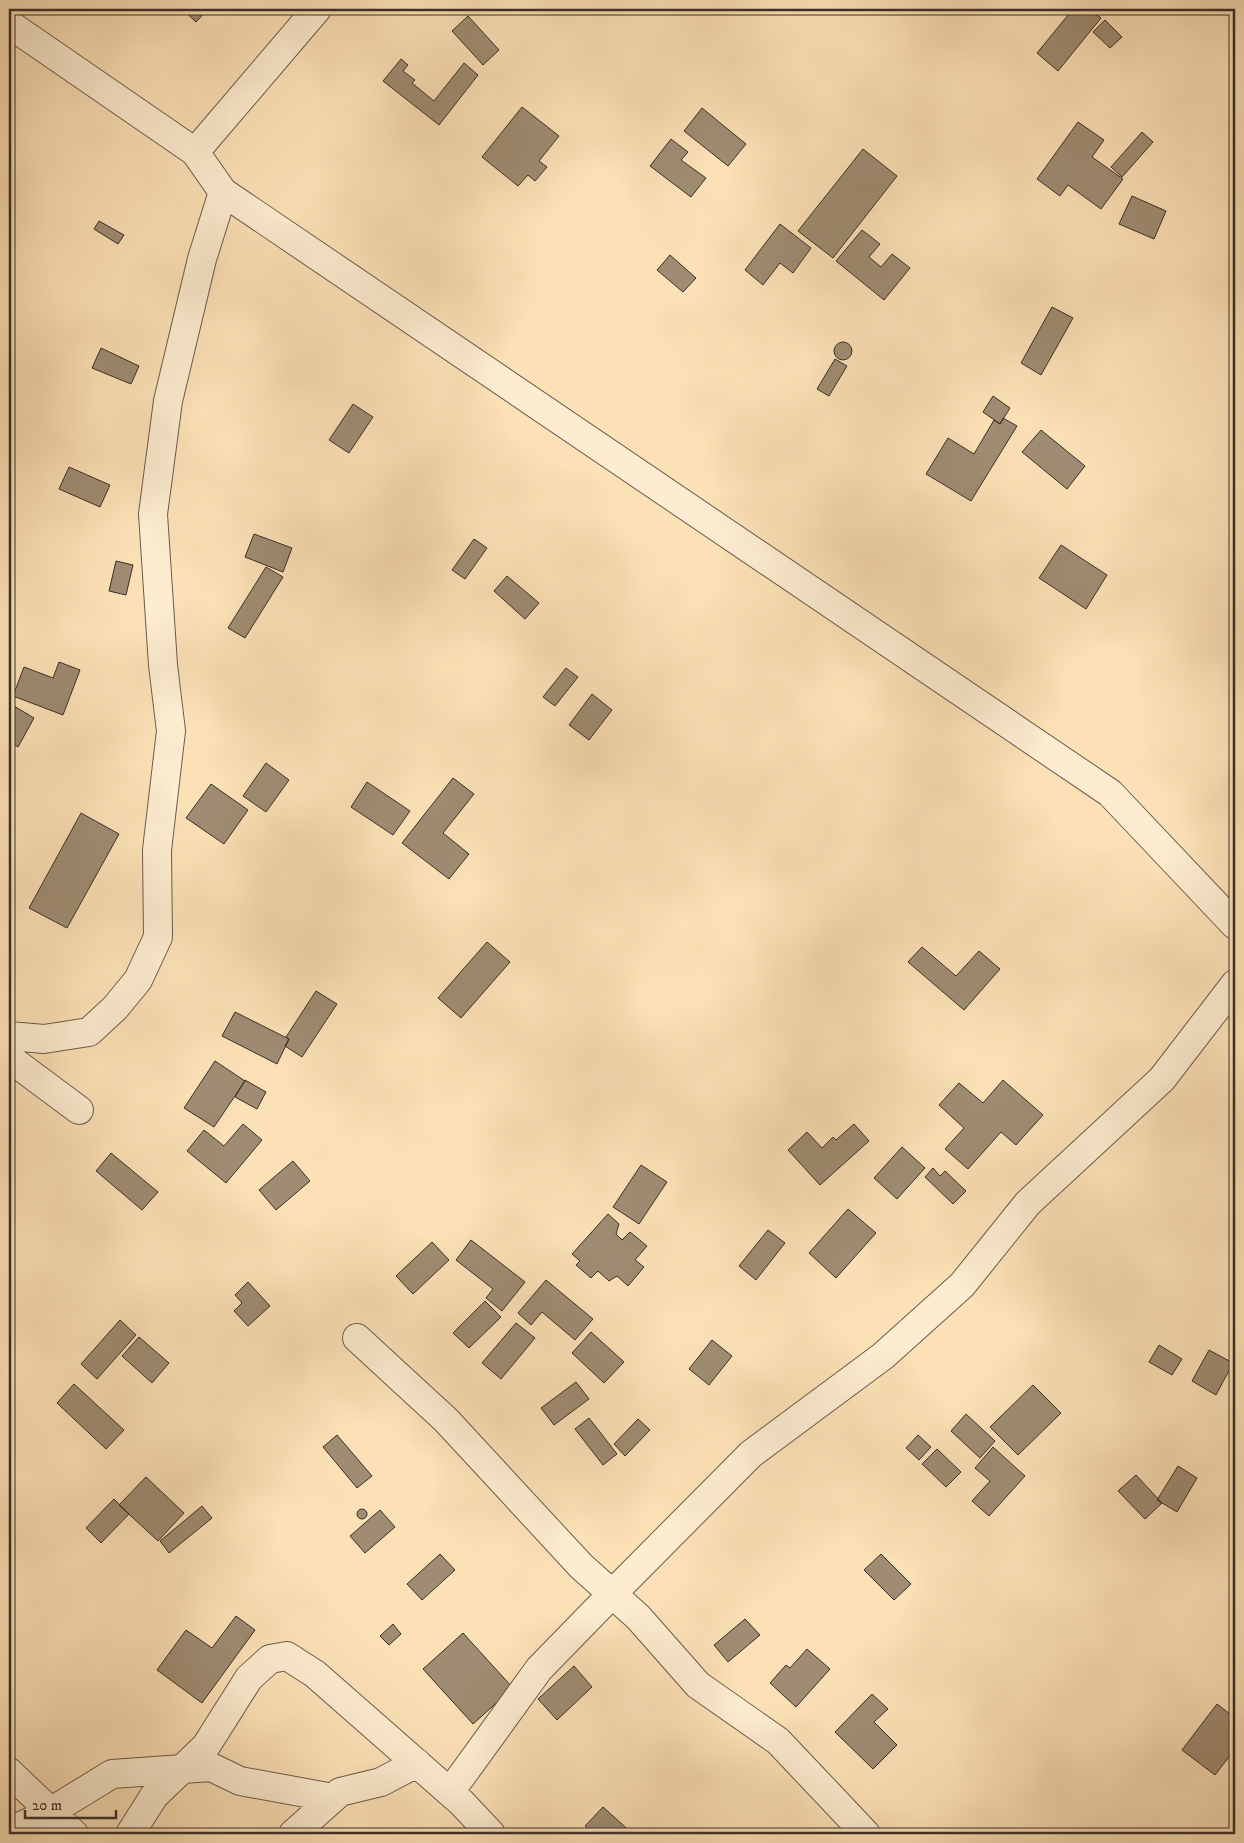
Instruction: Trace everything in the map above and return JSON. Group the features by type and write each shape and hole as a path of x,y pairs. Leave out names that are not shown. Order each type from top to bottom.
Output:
{"street":[{"path":"195,152 317,9"},
{"path":"9,24 195,152 223,192 1110,793 1235,925"},
{"path":"9,1036 44,1039 89,1032 115,1008 138,980 158,937 157,850 171,731 162,665 153,514 168,401 202,259 223,192"},
{"path":"450,1792 539,1669 751,1454 883,1356 962,1285 1028,1203 1162,1078 1235,984"},
{"path":"9,1058 79,1110"},
{"path":"357,1338 446,1420 581,1566 638,1618 698,1684 778,1741 866,1834"},
{"path":"132,1834 154,1796 206,1746 248,1678 270,1660 287,1656 315,1674 417,1763 450,1792 491,1834"},
{"path":"293,1834 340,1792 382,1782 417,1763"},
{"path":"9,1832 50,1812 112,1774 211,1767 240,1781 333,1798"},
{"path":"9,1772 74,1834"}],"building":[{"path":"182,9 208,9 196,22"},
{"path":"1073,9 1089,9 1101,18 1058,71 1037,53"},
{"path":"468,16 499,50 483,65 452,31"},
{"path":"1105,20 1122,37 1110,48 1093,32"},
{"path":"401,59 408,65 403,71 415,80 412,83 434,101 464,63 478,75 439,125 383,81"},
{"path":"522,107 559,136 539,161 547,167 535,181 528,175 518,186 482,157"},
{"path":"702,108 746,144 728,166 684,131"},
{"path":"1078,122 1104,140 1092,157 1123,179 1101,209 1068,185 1060,196 1037,179"},
{"path":"1142,132 1153,142 1122,177 1111,167"},
{"path":"671,139 688,152 681,160 706,178 691,197 650,166"},
{"path":"863,149 897,176 833,258 798,231"},
{"path":"1132,196 1166,211 1154,239 1119,224"},
{"path":"99,221 124,235 118,244 94,229"},
{"path":"780,224 811,248 793,273 780,263 763,285 745,270"},
{"path":"862,230 880,244 869,257 881,267 892,254 910,268 884,300 836,261"},
{"path":"670,255 696,278 683,292 657,270"},
{"path":"1052,307 1073,318 1041,375 1021,363"},
{"path":"843,342 849,345 852,351 849,357 843,360 837,357 834,351 837,345"},
{"path":"101,348 139,366 131,384 92,368"},
{"path":"835,359 847,366 829,396 817,389"},
{"path":"993,396 1010,408 1000,424 983,412"},
{"path":"353,404 373,417 349,453 329,440"},
{"path":"1003,418 1017,426 971,501 926,474 948,438 974,454 994,420 1000,424"},
{"path":"1041,430 1085,466 1067,489 1022,452"},
{"path":"69,467 110,485 100,507 59,489"},
{"path":"254,534 292,548 283,572 245,557"},
{"path":"474,539 487,548 465,579 452,570"},
{"path":"1061,545 1107,575 1086,609 1039,578"},
{"path":"116,561 133,565 126,595 109,591"},
{"path":"266,567 283,577 245,638 228,628"},
{"path":"507,576 539,603 525,619 494,591"},
{"path":"59,662 80,670 63,715 13,696 24,667 53,678"},
{"path":"566,668 578,677 555,706 543,697"},
{"path":"592,694 612,710 589,740 569,725"},
{"path":"9,703 34,718 18,747 9,741"},
{"path":"266,763 289,780 266,812 243,796"},
{"path":"453,778 474,794 443,833 469,854 449,879 402,843"},
{"path":"367,782 410,811 393,835 351,807"},
{"path":"211,784 248,810 224,844 186,818"},
{"path":"81,813 119,834 67,928 29,908"},
{"path":"487,942 510,962 461,1018 438,998"},
{"path":"922,947 956,976 979,951 1000,969 964,1010 908,962"},
{"path":"316,991 337,1004 302,1057 285,1046 289,1039 286,1037"},
{"path":"235,1012 289,1039 277,1064 222,1036"},
{"path":"215,1061 245,1081 214,1127 184,1108"},
{"path":"245,1080 266,1092 257,1109 235,1097"},
{"path":"1003,1080 1043,1115 1016,1145 1001,1132 968,1169 945,1149 964,1128 939,1105 959,1083 983,1103"},
{"path":"243,1124 262,1140 226,1183 187,1151 204,1130 224,1146"},
{"path":"854,1124 869,1141 820,1185 788,1150 807,1132 822,1148 833,1137 836,1140"},
{"path":"902,1147 925,1168 897,1199 874,1178"},
{"path":"111,1153 158,1192 142,1210 96,1171"},
{"path":"293,1161 310,1181 276,1210 259,1190"},
{"path":"641,1165 667,1182 639,1224 613,1207"},
{"path":"933,1168 940,1176 945,1171 966,1191 953,1204 925,1177"},
{"path":"848,1209 876,1233 836,1278 809,1253"},
{"path":"608,1214 619,1224 616,1234 622,1240 630,1232 647,1246 635,1260 644,1267 628,1286 617,1276 609,1281 598,1271 591,1278 576,1265 580,1261 572,1254"},
{"path":"768,1230 785,1243 756,1280 739,1266"},
{"path":"471,1240 525,1282 502,1311 486,1298 493,1289 456,1260"},
{"path":"432,1242 449,1260 413,1294 396,1276"},
{"path":"546,1280 593,1319 575,1340 542,1312 531,1325 518,1313"},
{"path":"248,1282 270,1306 248,1326 234,1311 242,1303 235,1295"},
{"path":"485,1301 501,1317 469,1348 453,1333"},
{"path":"120,1320 136,1335 97,1379 81,1364"},
{"path":"516,1323 535,1338 501,1379 482,1363"},
{"path":"591,1332 624,1362 604,1383 572,1353"},
{"path":"139,1337 169,1363 152,1383 122,1356"},
{"path":"712,1340 732,1356 709,1385 689,1369"},
{"path":"1159,1345 1182,1359 1172,1375 1149,1362"},
{"path":"1209,1350 1233,1363 1216,1395 1192,1381"},
{"path":"576,1382 589,1399 554,1425 541,1408"},
{"path":"74,1384 124,1430 106,1449 57,1403"},
{"path":"1033,1385 1061,1413 1018,1455 990,1427"},
{"path":"966,1414 995,1441 980,1458 951,1431"},
{"path":"589,1418 617,1454 603,1465 575,1429"},
{"path":"638,1419 650,1430 625,1456 614,1444"},
{"path":"337,1435 372,1476 357,1488 323,1447"},
{"path":"918,1435 931,1447 919,1460 906,1448"},
{"path":"993,1447 1025,1476 989,1516 972,1501 990,1481 975,1468"},
{"path":"937,1449 961,1472 946,1487 922,1464"},
{"path":"1178,1466 1197,1478 1177,1512 1157,1500"},
{"path":"1136,1475 1162,1503 1145,1519 1118,1491"},
{"path":"146,1477 184,1513 158,1541 119,1505"},
{"path":"114,1499 129,1514 101,1543 86,1528"},
{"path":"202,1506 212,1518 169,1553 160,1541"},
{"path":"360,1509 364,1509 367,1514 366,1518 360,1519 357,1516 357,1512"},
{"path":"380,1510 395,1527 365,1553 350,1536"},
{"path":"440,1554 455,1570 422,1600 407,1584"},
{"path":"881,1554 911,1584 894,1600 864,1570"},
{"path":"236,1616 255,1630 202,1703 157,1670 186,1630 212,1648"},
{"path":"745,1619 760,1635 728,1662 714,1645"},
{"path":"393,1624 401,1634 389,1645 380,1636"},
{"path":"463,1633 513,1688 473,1724 423,1669"},
{"path":"807,1649 830,1669 796,1707 770,1683 786,1665 790,1668"},
{"path":"574,1666 592,1687 557,1720 538,1699"},
{"path":"872,1694 888,1709 874,1722 897,1745 873,1769 835,1732"},
{"path":"1217,1704 1235,1718 1235,1749 1215,1775 1182,1750"},
{"path":"603,1807 633,1834 594,1834 585,1826"}]}
